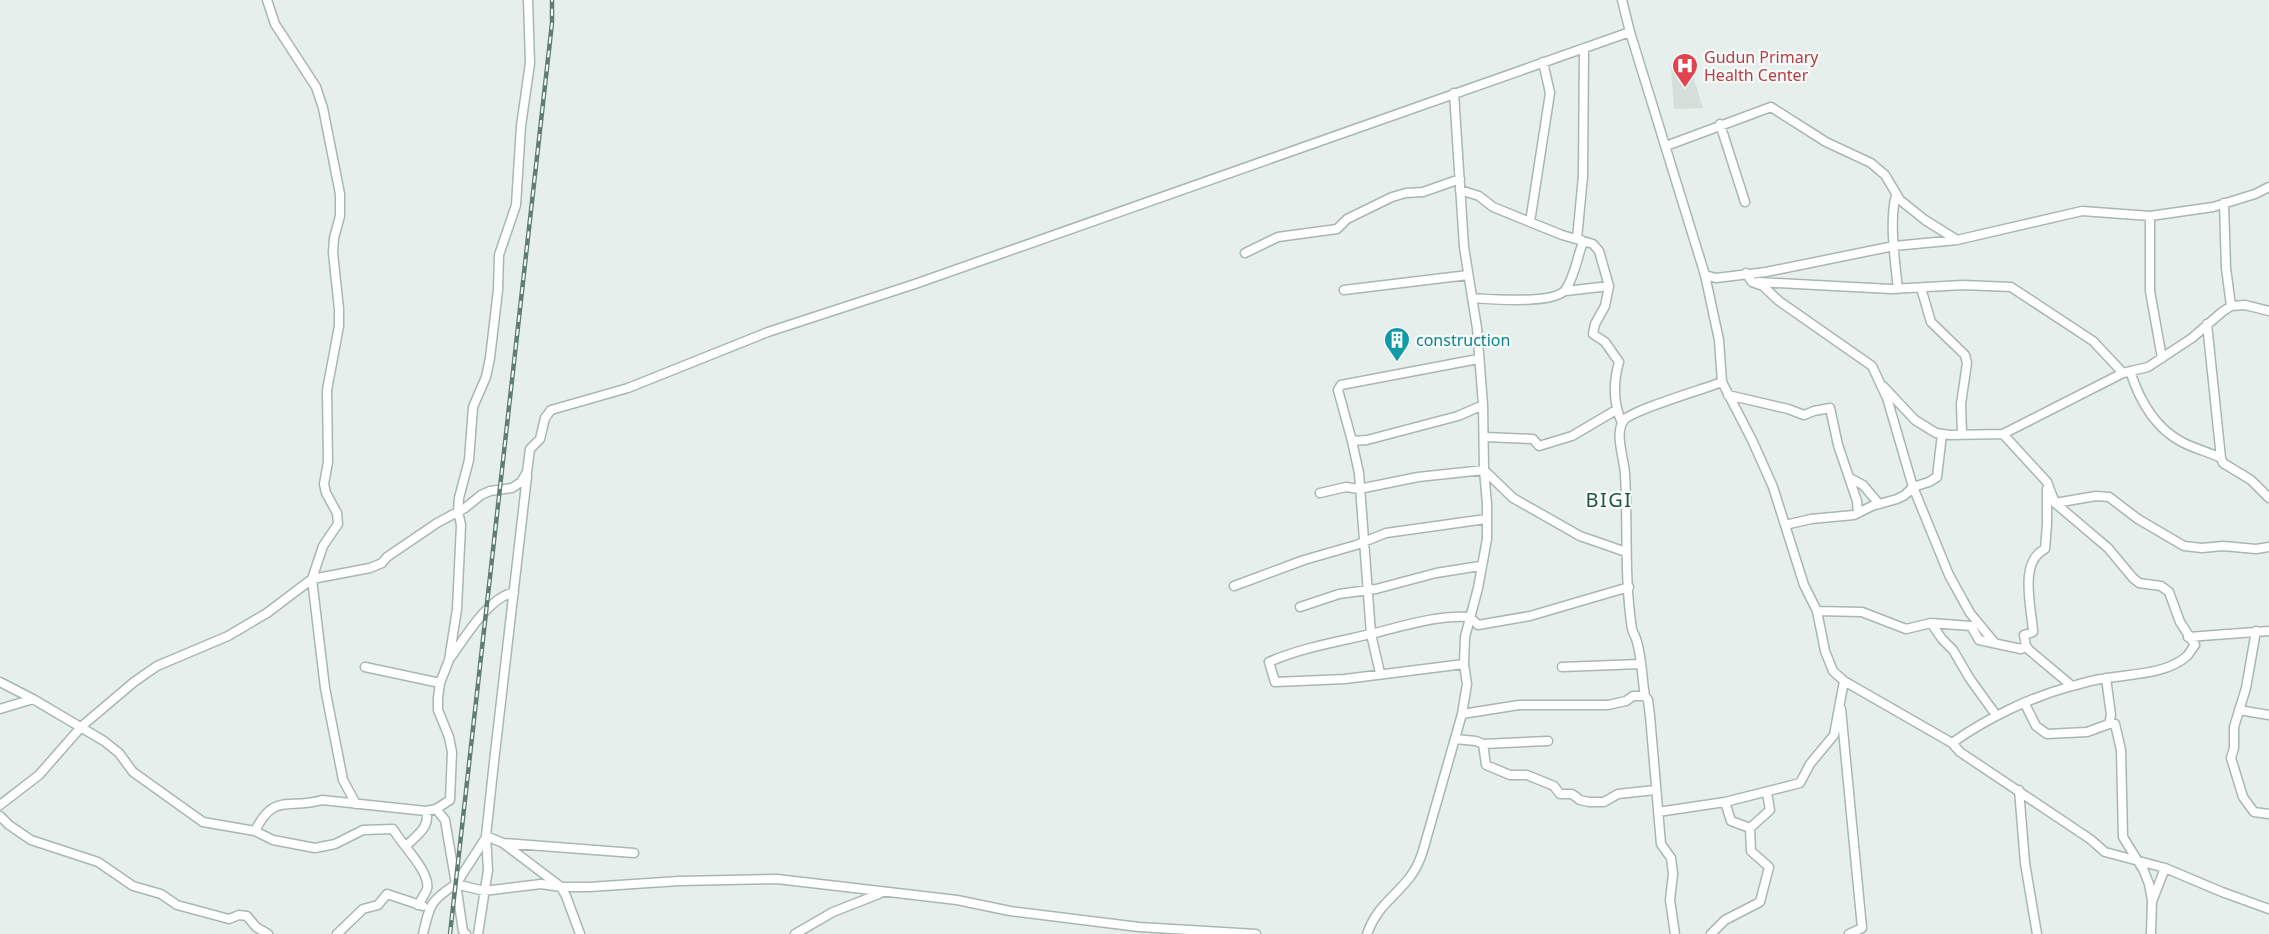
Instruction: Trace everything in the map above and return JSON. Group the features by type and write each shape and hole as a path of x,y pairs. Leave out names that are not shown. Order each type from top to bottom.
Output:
{"street":[{"path":"267,0 275,24 316,87 323,108 340,194 340,216 334,238 333,253 339,326 327,390 328,462 324,484 326,493 337,513 338,524 323,546 312,579 325,688 343,780 356,804"},
{"path":"255,831 263,814 279,804 309,804 322,800 426,811 436,809 450,800 452,752 449,737 438,710 440,683 449,660 457,609 461,525 458,511 469,460 473,407 486,377 498,290 499,255 516,205 521,126 530,63 528,0"},
{"path":"1622,0 1705,274 1719,340 1722,382 1764,468 1804,585 1817,611 1825,651 1833,671 1844,681 1952,743 1960,752 2019,790 2105,852 2165,868 2269,909"},
{"path":"478,934 488,870 486,836 530,449 540,439 545,418 551,410 628,388 768,332 915,284 1630,32"},
{"path":"1566,291 1581,245 1579,240 1583,176 1584,48"},
{"path":"1530,222 1550,93 1544,62"},
{"path":"1367,934 1378,911 1418,866 1462,714 1467,684 1464,664 1465,637 1478,588 1486,539 1483,405 1477,328 1468,276 1460,190 1454,93"},
{"path":"1666,146 1720,124 1771,107 1826,142 1871,163 1885,175 1896,195 1925,220 1957,240"},
{"path":"1720,124 1745,202"},
{"path":"1245,253 1278,237 1337,229 1347,219 1392,197 1423,192 1460,179"},
{"path":"1705,274 1716,278 1766,272 1894,246 1957,240 2082,211 2150,216 2213,207 2255,195 2269,187"},
{"path":"1460,190 1479,196 1493,207 1593,244 1599,251 1609,286 1605,306 1595,324 1593,334 1605,342 1619,362 1614,380 1616,410 1622,423 1626,552 1632,628 1637,642 1645,696 1648,700 1661,844 1671,858 1673,874 1670,900 1675,934"},
{"path":"1896,195 1894,246 1898,289"},
{"path":"2224,203 2226,268 2231,306"},
{"path":"2150,216 2150,291 2162,358"},
{"path":"1746,273 1752,282 1763,286 1779,301 1872,366 1887,398 1912,487 1954,584 1970,612 1994,642"},
{"path":"1344,290 1468,276"},
{"path":"1752,282 1898,289 1963,285 2011,287 2093,341 2126,372 2144,403 2167,432 2180,441 2221,458"},
{"path":"1472,298 1532,300 1561,295 1566,291 1609,286"},
{"path":"1921,288 1931,322 1965,355 1967,363 1961,404 1962,434"},
{"path":"1879,381 1915,420 1926,428 1942,434 2003,434 2126,372 2148,367 2192,338 2231,306 2245,305 2269,311"},
{"path":"2207,324 2221,458 2223,462 2251,480 2269,498"},
{"path":"1380,674 1371,634 1362,542 1359,472 1338,390 1341,385 1478,359"},
{"path":"1622,423 1636,411 1722,382"},
{"path":"1728,395 1788,408 1804,415 1830,408 1838,445 1857,501 1858,513"},
{"path":"1352,441 1367,440 1458,416 1483,405"},
{"path":"1485,437 1533,439 1539,446 1572,436 1616,410"},
{"path":"1785,525 1858,513 1897,499 1905,495 1912,487 1938,477 1942,434"},
{"path":"1952,743 1996,715 2072,686 2155,670 2175,663 2187,656 2194,645 2188,637 2169,592 2162,586 2139,584 2108,548 2055,503 2046,482 2003,434"},
{"path":"1484,470 1513,498 1523,504 1580,536 1626,552"},
{"path":"1320,493 1346,487 1359,489 1418,477 1484,470"},
{"path":"0,805 39,775 82,726 134,682 157,666 228,636 267,614 312,579 370,568 382,563 387,557 490,491 512,488 521,482 527,472"},
{"path":"1850,478 1863,485 1879,504"},
{"path":"2046,482 2047,540 2045,549 2039,552 2031,564 2028,591 2033,632 2024,635 2026,646 2072,686"},
{"path":"2055,503 2096,496 2109,497 2138,519 2184,546 2256,549 2269,547"},
{"path":"1234,586 1386,533 1486,519"},
{"path":"1300,607 1339,594 1367,591 1436,573 1480,566"},
{"path":"1464,664 1345,680 1275,682 1269,663 1295,651 1446,616 1470,617 1478,625 1530,616 1629,587"},
{"path":"449,660 482,615 505,594 514,592"},
{"path":"1817,611 1862,612 1906,629 1931,623 1971,626 1979,639 2021,649 2026,646"},
{"path":"1931,623 1953,650 1970,679 1996,715"},
{"path":"2256,631 2246,688 2234,727 2234,748 2231,758 2243,797 2254,812 2269,814"},
{"path":"2188,637 2269,631"},
{"path":"1562,667 1640,664"},
{"path":"365,667 440,683"},
{"path":"2106,678 2111,715 2109,724"},
{"path":"1658,812 1725,802 1800,783 1810,764 1834,735 1844,681"},
{"path":"0,682 82,726 118,753 133,772 203,822 255,831 273,840 315,848 335,844 363,830 393,829 399,840 424,870 427,889 418,905"},
{"path":"1462,714 1519,705 1608,705 1626,701 1634,696 1645,696"},
{"path":"0,709 33,699"},
{"path":"1840,700 1862,928 1849,934"},
{"path":"2025,705 2036,726 2047,734 2087,732 2115,724 2121,750 2123,837 2144,871 2152,900 2151,934"},
{"path":"2239,710 2269,715"},
{"path":"1455,740 1476,741 1483,744 1548,741"},
{"path":"1483,744 1486,765 1510,775 1527,775 1554,786 1560,794 1572,794 1580,800 1604,802 1618,794 1655,790"},
{"path":"2019,790 2025,863 2037,934"},
{"path":"1750,828 1770,810 1767,793"},
{"path":"1725,802 1731,820 1750,828"},
{"path":"436,809 446,820 463,931 466,934"},
{"path":"406,846 427,825 429,819 426,811"},
{"path":"0,816 32,840 98,862 133,886 161,894 177,905 199,913 230,919 239,915 247,916 256,927 268,934"},
{"path":"1711,934 1725,920 1760,902 1770,867 1751,851 1750,828"},
{"path":"486,836 503,843 561,888 580,934"},
{"path":"423,934 430,906 437,896 456,884 483,845 486,836"},
{"path":"503,843 634,853"},
{"path":"2152,900 2165,868"},
{"path":"456,884 484,891 541,884 561,888 679,881 777,879 957,900 1010,911 1139,927 1256,934"},
{"path":"795,934 851,904 885,892"},
{"path":"337,934 363,909 378,905 387,894 418,905 430,906"}],"shaded area":[{"name":"Gudun Primary Health Center","path":"1690,66 1703,108 1674,109 1671,69"}],"railway":[{"path":"450,934 552,23 552,0"}],"place":[{"name":"Gudun Primary Health Center","path":"1685,89"},
{"name":"construction","path":"1397,363"}],"district":[{"name":"BIGI","path":"1609,500"}]}
